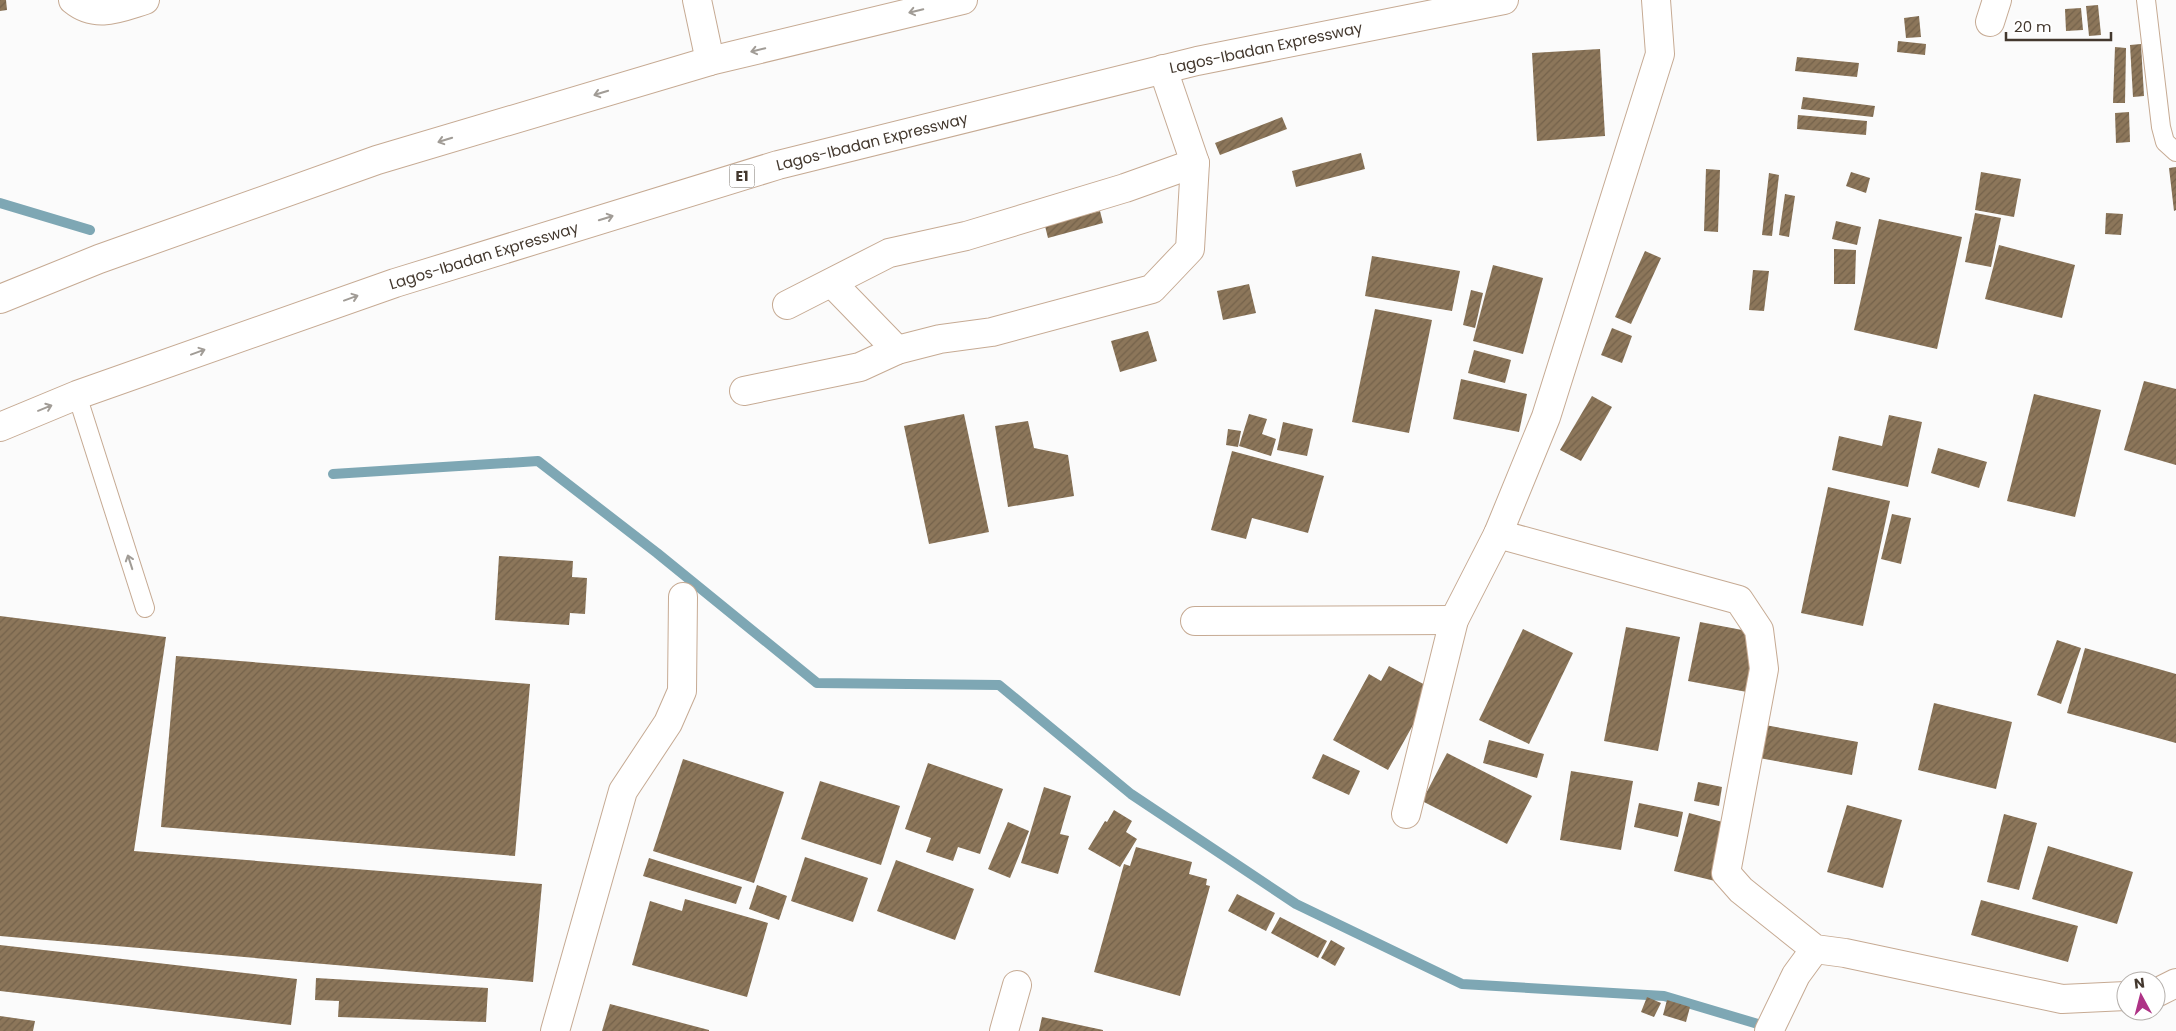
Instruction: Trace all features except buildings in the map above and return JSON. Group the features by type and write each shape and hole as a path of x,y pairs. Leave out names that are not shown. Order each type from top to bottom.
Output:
{"main road":[{"path":"73,0 84,9 110,10 145,0"},
{"path":"697,0 710,61"},
{"path":"0,299 99,258 377,160 710,61 963,0"},
{"name":"Lagos-Ibadan Expressway","path":"0,427 76,395 395,282 778,165 1163,69 1504,0"},
{"path":"1406,814 1454,620 1498,534 1546,417 1660,54 1656,0"},
{"path":"744,391 860,367 897,350 940,339 992,332 1152,289 1190,249 1195,163 1163,69"},
{"path":"787,305 889,254 966,236 1125,188 1195,163"},
{"path":"832,283 897,350"},
{"path":"1498,534 1739,600 1759,630 1764,669 1726,873 1741,890 1815,949 1845,953 2062,999 2116,996"},
{"path":"555,1031 623,791 668,723 682,691 683,597"},
{"path":"1195,621 1454,620"},
{"path":"1769,1031 1796,975 1815,949"},
{"path":"1004,1031 1017,985"}],"lane":[{"path":"2146,0 2160,127 2165,142 2176,152"},
{"path":"76,395 145,608"}],"waterway":[{"path":"0,203 90,230"},
{"path":"333,474 538,461 657,553 817,683 999,685 1131,794 1296,904 1462,984 1664,996 1768,1027"}]}
